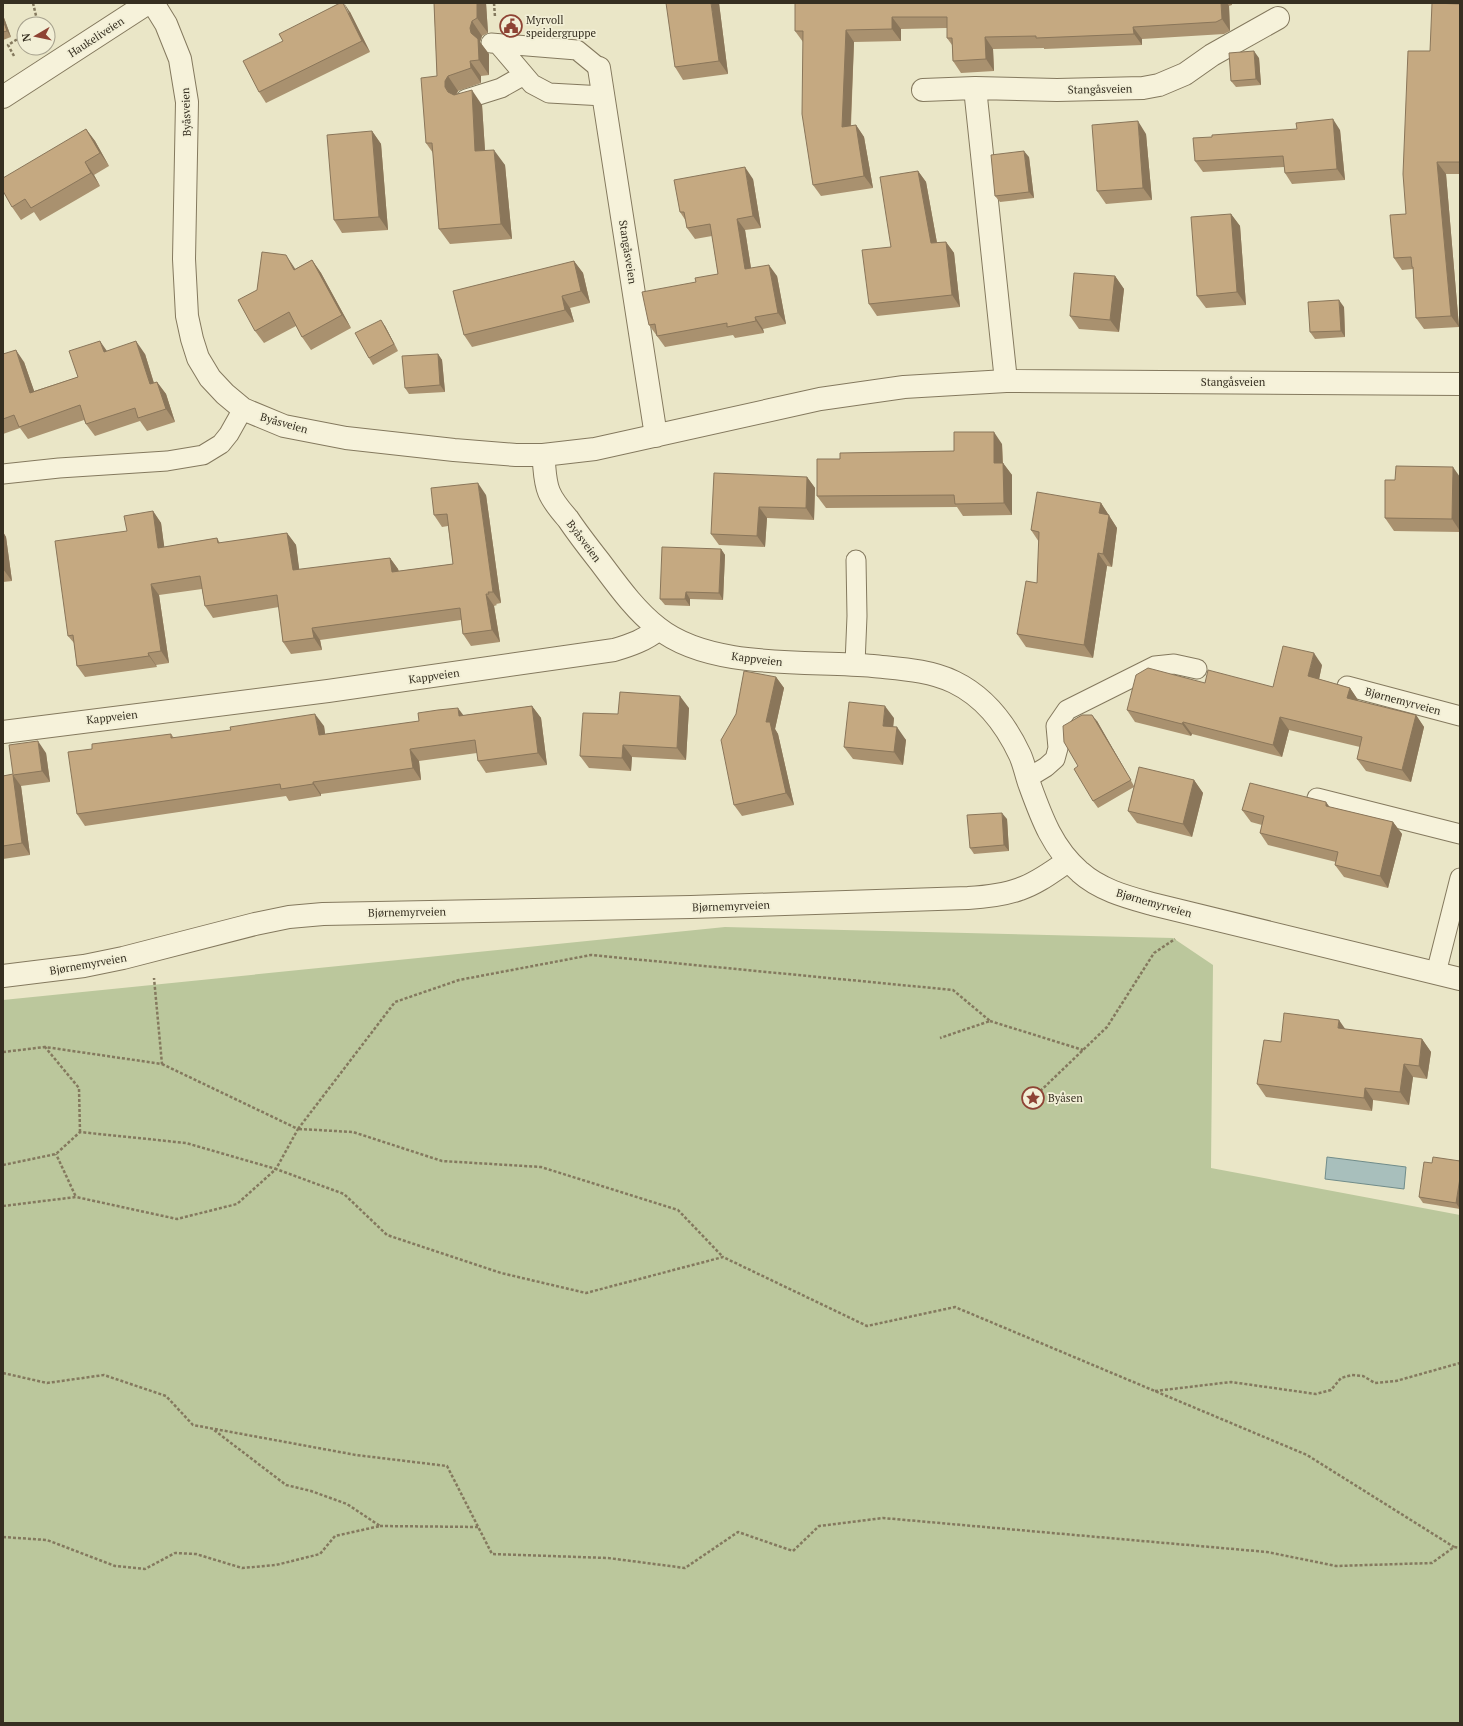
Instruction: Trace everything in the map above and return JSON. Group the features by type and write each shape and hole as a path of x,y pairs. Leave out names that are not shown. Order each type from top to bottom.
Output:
{"street":[{"name":"Haukeliveien","path":"3,97 148,3"},
{"name":"Byåsveien","path":"153,3 166,24 174,43 180,59 186,88 188,126 184,259 185,292 187,316 192,339 198,358 210,378 225,394 243,409 284,426 346,438 454,450 516,455 544,455 546,480 554,501 629,599 659,629"},
{"name":"Stangåsveien","path":"923,90 975,88 1057,90 1143,88 1159,85 1185,74 1212,54 1278,18"},
{"name":"Stangåsveien","path":"599,68 656,436"},
{"path":"975,88 1006,381"},
{"name":"Stangåsveien","path":"544,455 596,449 820,399 904,387 1006,381 1460,384"},
{"name":"Kappveien","path":"3,732 328,692 614,650 648,638 659,629 680,642 700,650 747,659 795,663 854,664 910,669 942,677 970,691 998,716 1020,756 1046,828 1068,861"},
{"name":"Bjørnemyrveien","path":"3,976 84,966 152,951 255,924 289,917 323,914 691,907 968,898 992,896 1022,889 1068,861 1096,884 1120,895 1460,980"}],"lane":[{"path":"599,68 577,50 493,43 532,84 549,93 604,96"},
{"path":"466,98 501,88 524,75"},
{"path":"3,474 59,468 168,461 203,455 221,444 229,434 243,409"},
{"path":"854,664 858,616 856,560"},
{"path":"1028,778 1046,768 1055,759 1058,748 1056,726 1067,710 1155,666 1174,664 1197,669"},
{"name":"Bjørnemyrveien","path":"1347,686 1460,716"},
{"path":"1317,798 1460,834"},
{"path":"1436,974 1460,878"}],"path":[{"path":"33,3 36,16"},
{"path":"1033,1098 1107,1027 1154,952 1178,937"},
{"path":"152,951 162,1064"},
{"path":"3,1206 76,1197 177,1219 237,1204 276,1169 298,1129 395,1002 459,980 591,955 953,990 990,1020 1083,1050"},
{"path":"940,1038 990,1020"},
{"path":"45,1047 79,1088 80,1132"},
{"path":"3,1052 45,1047 162,1064 298,1129 353,1132 442,1161 540,1167 678,1210 723,1256 867,1326 955,1307 1307,1455 1454,1548 1460,1548"},
{"path":"3,1165 56,1154 80,1132 186,1143 276,1169 344,1194 387,1235 501,1273 586,1293 723,1256"},
{"path":"56,1154 76,1197"},
{"path":"1153,1391 1231,1382 1316,1394 1331,1390 1341,1378 1352,1375 1363,1376 1375,1383 1396,1381 1460,1363"},
{"path":"3,1372 47,1383 104,1375 166,1396 193,1425 356,1455 447,1466 492,1554 608,1558 685,1568 738,1532 793,1551 819,1526 883,1518 1267,1552 1336,1566 1432,1563 1454,1548"},
{"path":"213,1428 286,1485 311,1491 347,1504 380,1526"},
{"path":"3,1537 47,1540 115,1566 145,1569 175,1553 196,1554 242,1568 276,1565 320,1554 335,1536 380,1526 478,1527"}],"green space":[{"path":"725,927 1173,938 1213,965 1211,1168 1460,1215 1460,1723 3,1723 3,1000"}],"water":[{"path":"1327,1157 1406,1167 1404,1189 1325,1179"}],"building":[{"path":"340,3 343,3 362,41 259,92 243,61 283,41 279,34"},
{"path":"434,3 477,3 477,18 472,21 470,28 471,33 478,39 479,60 470,61 471,68 448,76 445,81 445,87 448,92 454,95 472,90 475,151 494,150 501,224 439,229 432,143 426,143 421,78 437,76"},
{"path":"666,3 711,3 719,61 675,67"},
{"path":"795,3 1221,3 1222,19 1216,22 1133,27 1134,34 1036,38 1036,36 985,37 986,59 953,61 952,38 947,38 947,17 892,17 892,29 846,30 842,127 856,125 864,176 813,185 802,114 803,31 795,31"},
{"path":"1432,3 1460,4 1460,162 1437,162 1451,316 1416,318 1411,257 1394,258 1390,215 1406,214 1403,174 1408,51 1430,51"},
{"path":"3,20 7,31 3,32"},
{"path":"1254,51 1256,79 1231,81 1229,53"},
{"path":"1333,119 1337,169 1285,173 1283,156 1195,161 1193,138 1212,137 1212,135 1297,129 1296,123"},
{"path":"1138,121 1143,188 1097,191 1092,125"},
{"path":"86,129 100,153 85,162 91,173 31,208 25,199 12,207 3,191 3,178"},
{"path":"372,131 379,217 334,220 327,135"},
{"path":"1024,151 1029,192 995,196 991,155"},
{"path":"745,167 753,216 737,219 745,269 769,265 778,313 755,317 756,321 727,327 727,323 657,336 655,324 649,325 642,292 696,282 695,278 718,274 710,224 687,228 684,212 680,212 674,180"},
{"path":"918,171 931,243 946,242 952,295 869,304 862,250 891,247 880,177"},
{"path":"1231,214 1237,292 1197,296 1191,217"},
{"path":"262,252 286,255 294,270 312,260 342,315 302,337 289,312 255,331 238,300 257,290"},
{"path":"574,261 581,291 562,296 565,310 464,335 453,291"},
{"path":"1074,273 1115,276 1110,320 1070,316"},
{"path":"1339,300 1341,331 1310,332 1308,302"},
{"path":"381,320 394,344 369,358 355,333"},
{"path":"100,341 104,352 136,341 150,384 157,382 166,409 138,418 135,408 86,424 80,405 19,427 14,415 3,419 3,354 16,350 30,393 78,377 69,351"},
{"path":"438,354 440,385 405,388 402,356"},
{"path":"954,432 994,432 994,463 1003,463 1004,503 955,504 954,495 817,496 817,459 840,459 840,453 954,451"},
{"path":"1396,466 1453,467 1452,519 1385,518 1385,480 1395,480"},
{"path":"714,473 807,477 806,508 759,507 757,536 711,534"},
{"path":"478,483 493,592 488,592 489,594 486,594 492,630 463,634 460,608 312,628 314,638 283,642 277,595 205,606 200,576 151,584 161,651 148,653 149,656 77,666 73,635 68,636 55,541 127,531 124,516 153,511 158,548 217,538 218,543 287,533 293,570 390,558 392,572 453,564 447,514 434,515 431,488"},
{"path":"1037,492 1101,503 1099,513 1109,515 1103,554 1098,553 1084,645 1017,634 1026,581 1037,583 1039,532 1031,530"},
{"path":"662,547 721,549 719,593 686,592 685,599 660,599"},
{"path":"1283,646 1314,653 1308,676 1350,688 1347,698 1416,715 1402,770 1357,759 1362,737 1280,717 1273,745 1183,722 1182,724 1127,710 1136,675 1148,668 1205,683 1208,670 1273,687"},
{"path":"744,671 776,677 766,722 770,722 786,793 734,805 721,740 736,714"},
{"path":"620,692 680,696 677,748 623,745 622,758 580,756 583,713 618,714"},
{"path":"849,702 885,706 883,726 897,727 894,752 844,747"},
{"path":"532,706 538,753 478,761 475,740 410,749 413,768 313,782 313,784 281,789 280,784 77,814 68,752 92,749 92,744 171,734 171,738 231,730 230,727 315,714 319,735 419,721 418,713 438,710 458,708 459,716"},
{"path":"1082,715 1092,715 1131,780 1093,801 1074,769 1078,766 1064,742 1063,726"},
{"path":"38,741 42,771 13,775 22,843 3,846 3,776 13,774 9,745"},
{"path":"1139,767 1194,780 1183,824 1128,811"},
{"path":"1250,783 1326,802 1326,806 1393,822 1380,876 1335,865 1338,852 1260,833 1264,816 1242,810"},
{"path":"1002,813 1004,845 970,848 967,815"},
{"path":"1284,1013 1339,1020 1338,1028 1422,1039 1419,1066 1404,1064 1400,1092 1365,1088 1364,1098 1257,1084 1264,1040 1281,1042"},
{"path":"1433,1157 1460,1161 1460,1178 1456,1203 1419,1197 1424,1162 1432,1163"}],"place":[{"name":"Myrvoll speidergruppe","path":"511,26"},
{"name":"Byåsen","path":"1033,1098"}]}
